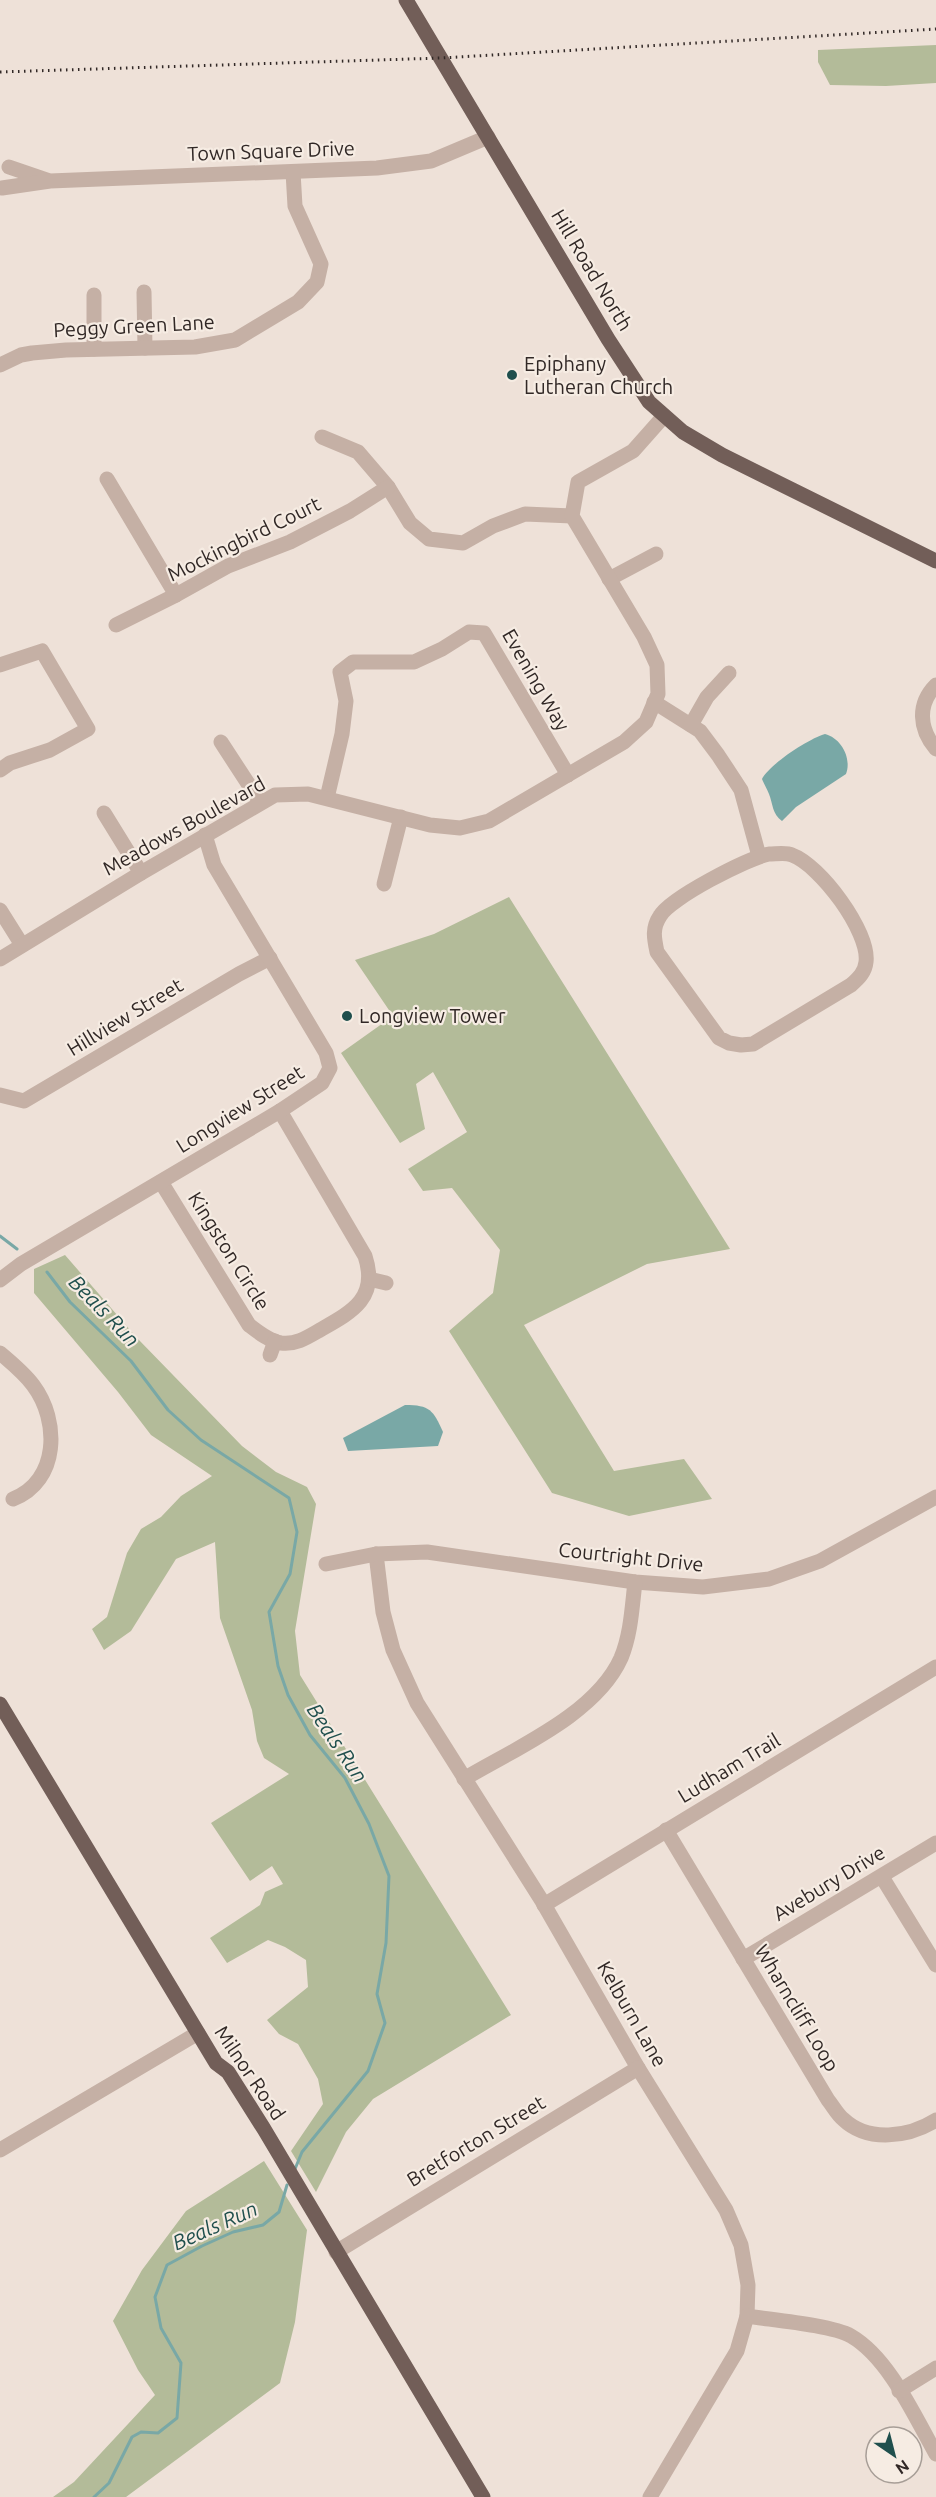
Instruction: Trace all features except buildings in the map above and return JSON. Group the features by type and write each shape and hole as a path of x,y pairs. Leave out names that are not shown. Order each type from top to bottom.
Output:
{"main road":[{"name":"Hill Road North","path":"406,0 620,358 650,402 683,432 722,455 936,561"},
{"name":"Milnor Road","path":"0,1704 216,2063 228,2072 483,2497"}],"street":[{"name":"Town Square Drive","path":"1,188 50,181 377,168 431,161 488,137"},
{"name":"Town Square Drive","path":"4,164 50,181"},
{"name":"Town Square Drive","path":"1,188 9,181 4,164"},
{"name":"Peggy Green Lane","path":"0,365 21,355 94,349 195,347 235,340 298,302 318,282 321,264 295,206 292,172"},
{"path":"144,292 146,348"},
{"path":"94,295 94,349"},
{"path":"322,437 358,452 388,487 410,523 429,539 463,543 493,526 525,514 572,516 578,483 633,450 664,416"},
{"path":"107,479 176,595"},
{"name":"Mockingbird Court","path":"116,625 228,566 290,542 350,511 388,487"},
{"name":"Meadows Boulevard","path":"0,959 275,795 308,794 430,825 460,828 489,821 624,742 646,722 658,694 657,665 644,637 572,516"},
{"path":"609,579 656,554"},
{"name":"Evening Way","path":"327,798 342,735 346,701 340,672 353,662 414,662 442,649 469,632 484,633 568,775"},
{"path":"0,665 42,651 88,729 50,750 10,764 0,770"},
{"path":"691,725 706,697 729,673"},
{"path":"936,685 923,702 921,717 930,742 936,749"},
{"path":"654,702 691,725 706,739 741,790 759,856"},
{"path":"221,742 260,802"},
{"path":"104,813 141,873"},
{"path":"384,884 401,817"},
{"name":"Longview Street","path":"0,1280 21,1264 280,1111 322,1083 330,1068 326,1053 214,865 206,835"},
{"path":"791,854 822,876 855,924 862,940 866,960 864,972 851,985 753,1044 741,1046 719,1038 708,1024 657,952 654,926 665,909 709,881 759,856 791,854"},
{"path":"0,910 22,945"},
{"name":"Hillview Street","path":"0,1095 24,1101 270,958"},
{"path":"280,1111 365,1256 369,1279 386,1283"},
{"name":"Kingston Circle","path":"161,1182 249,1325 273,1348 303,1339 350,1313 365,1295 369,1279"},
{"path":"0,1353 34,1386 48,1414 51,1431 50,1452 45,1472 26,1494 13,1499"},
{"name":"Courtright Drive","path":"326,1564 376,1554 428,1552 635,1582 703,1587 769,1579 820,1561 936,1497"},
{"name":"Kelburn Lane","path":"376,1554 383,1612 393,1650 417,1703 544,1905 638,2068 726,2210 741,2246 748,2285 747,2316 736,2351 650,2497"},
{"path":"465,1779 572,1716 609,1681 628,1637 635,1582"},
{"name":"Ludham Trail","path":"544,1905 936,1667"},
{"name":"Wharncliff Loop","path":"666,1830 828,2100 844,2120 869,2133 901,2135 936,2120"},
{"name":"Avebury Drive","path":"743,1959 936,1843"},
{"path":"882,1877 936,1965"},
{"path":"0,2150 198,2033"},
{"name":"Bretforton Street","path":"336,2252 638,2068"},
{"path":"747,2316 816,2326 849,2335 882,2364 936,2454"},
{"path":"899,2391 936,2368"}],"green space":[{"path":"936,45 936,83 886,86 830,85 818,62 818,50"},
{"path":"509,897 730,1249 647,1264 524,1325 614,1471 684,1459 712,1499 629,1516 552,1493 449,1331 493,1293 500,1250 452,1188 423,1191 408,1169 467,1132 433,1072 416,1084 425,1129 400,1143 341,1053 393,1016 355,960 434,934"},
{"path":"65,1255 138,1339 242,1446 276,1472 307,1487 316,1504 295,1631 300,1675 511,2015 373,2099 346,2132 316,2192 291,2151 323,2104 318,2079 298,2044 279,2034 267,2020 308,1987 306,1960 268,1940 227,1963 210,1938 260,1905 265,1892 283,1884 272,1866 250,1881 211,1823 289,1774 264,1758 257,1741 252,1710 220,1618 215,1542 176,1559 131,1631 104,1650 92,1629 107,1617 127,1553 141,1529 161,1517 181,1496 212,1476 151,1435 118,1392 34,1293 34,1269"},
{"path":"264,2161 307,2230 295,2322 280,2383 126,2497 53,2497 74,2482 155,2395 138,2370 113,2321 142,2270 186,2211"}],"water":[{"path":"825,734 836,740 844,750 848,762 846,774 796,807 782,821 775,812 762,779 773,766 790,753"},
{"path":"405,1405 420,1406 430,1410 443,1432 438,1446 348,1451 343,1438"}],"waterway":[{"name":"Beals Run","path":"0,1236 17,1249"},
{"name":"Beals Run","path":"47,1272 70,1302 131,1361 168,1410 201,1440 289,1498 297,1532 290,1574 269,1612 278,1666 288,1695 310,1735 345,1778 369,1824 389,1876 386,1943 377,1994 385,2023 368,2071 302,2152 295,2169"},
{"name":"Beals Run","path":"94,2497 109,2483 132,2437 141,2432 158,2433 177,2418 181,2363 161,2328 155,2297 167,2265 233,2232 263,2225 279,2212 287,2185"}],"railway":[{"path":"0,72 441,58 936,29"}],"place":[{"name":"Epiphany Lutheran Church","path":"512,375"},
{"name":"Longview Tower","path":"347,1016"}]}
